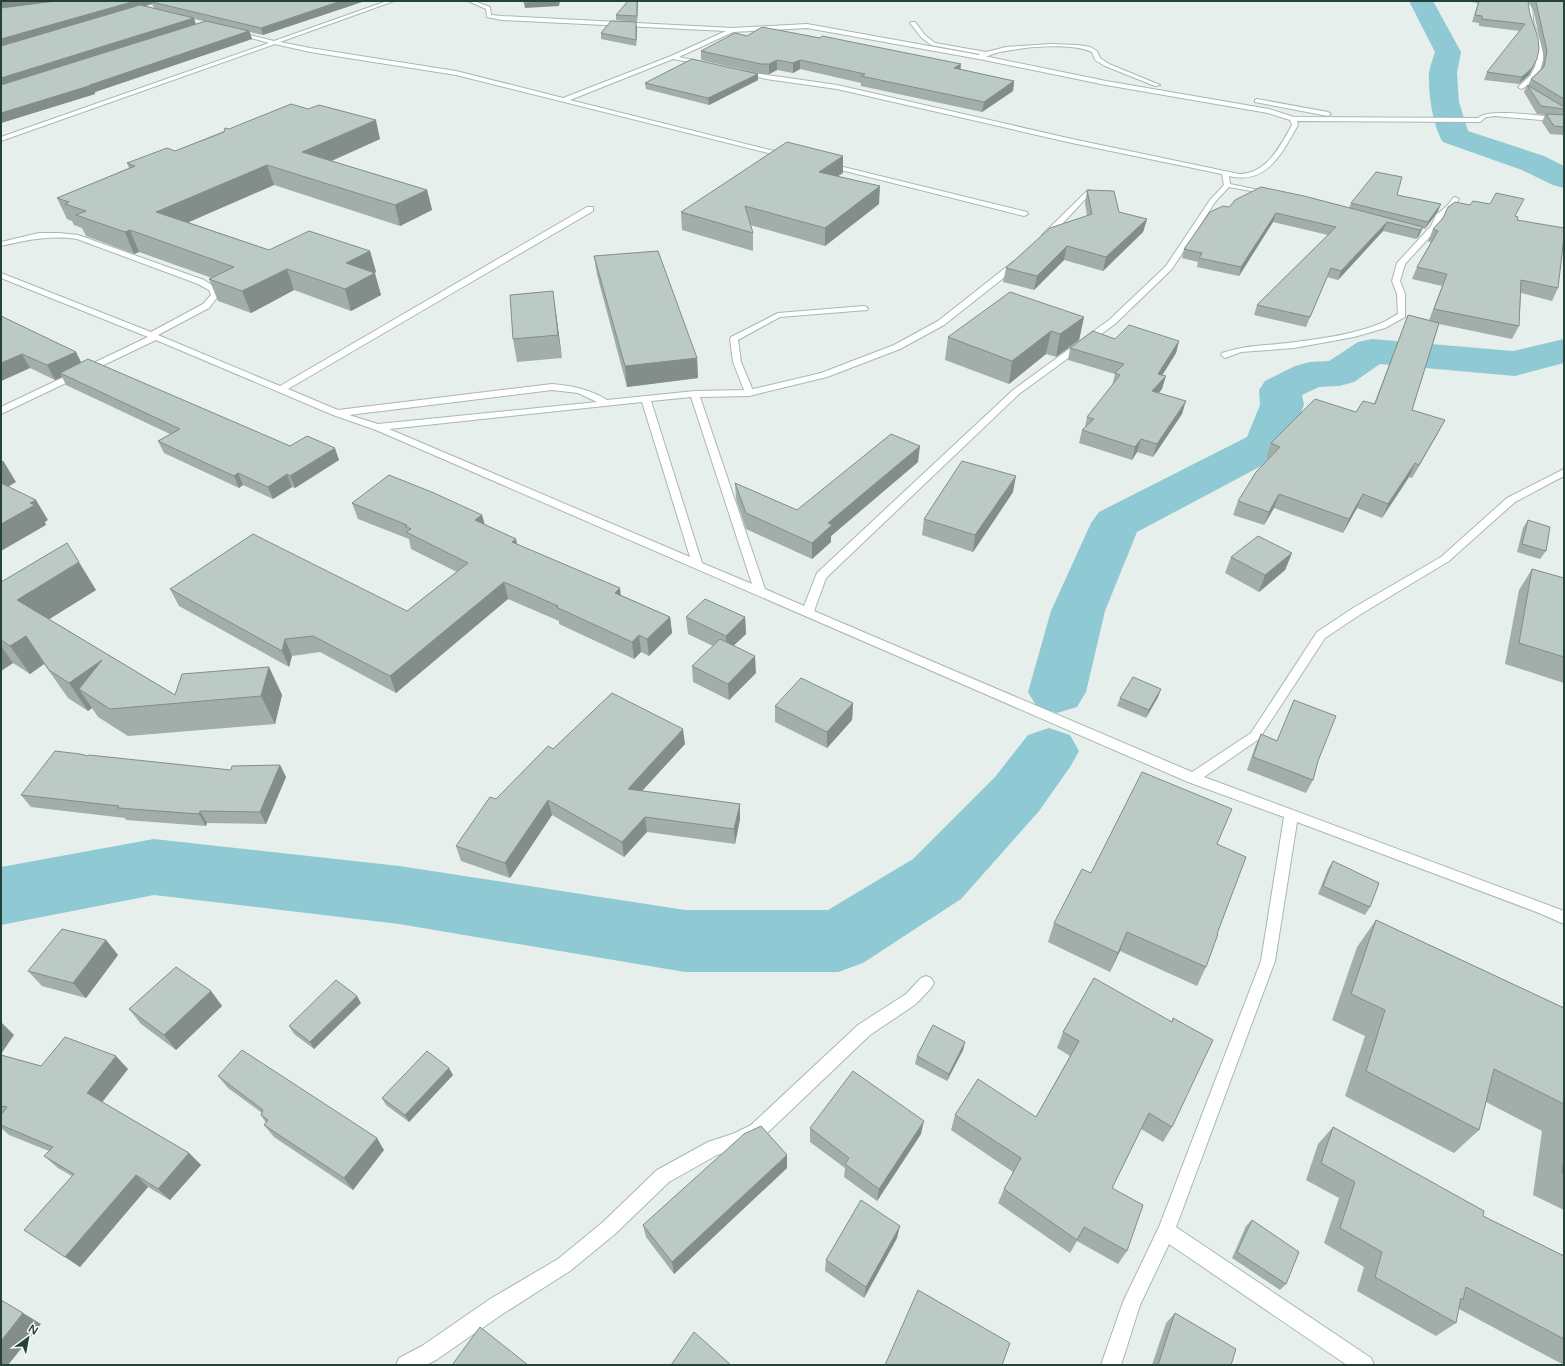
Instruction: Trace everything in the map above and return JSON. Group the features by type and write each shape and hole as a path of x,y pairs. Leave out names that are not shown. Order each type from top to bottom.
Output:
{"street":[{"path":"1,138 392,1"},
{"path":"470,1 488,8 489,16 501,18 732,30 807,26 979,57 1106,83 1269,111 1293,119 1463,121 1480,120 1484,116 1495,114 1564,120"},
{"path":"1524,1 1530,8 1530,20 1540,52 1537,71 1528,84 1521,88 1527,92"},
{"path":"913,24 923,36 933,44 986,54"},
{"path":"564,100 635,71 673,58 732,30"},
{"path":"229,31 309,50 449,71 794,157"},
{"path":"979,57 1005,49 1040,46 1083,47 1094,50 1097,55 1097,59 1107,65 1158,85"},
{"path":"673,58 711,66"},
{"path":"733,70 761,77 809,81 1072,141 1244,176 1254,174 1263,169 1276,156 1295,124 1293,119"},
{"path":"1106,83 1141,83 1204,93"},
{"path":"1248,100 1298,107 1351,119"},
{"path":"817,163 1024,214"},
{"path":"1225,173 1227,186"},
{"path":"1227,186 1258,190 1279,196"},
{"path":"808,612 821,576 1016,392 1112,322 1169,267 1212,201 1227,186"},
{"path":"1041,241 1089,192"},
{"path":"1225,355 1240,350 1259,347 1294,346 1354,334 1382,326 1402,315 1401,294 1396,282 1401,263 1428,234 1454,199"},
{"path":"280,390 590,209"},
{"path":"1415,232 1428,234"},
{"path":"1,244 16,239 42,235 62,234 78,237 201,282 212,289 215,296 206,306 153,336 1,411"},
{"path":"378,428 696,394 749,392 824,375 897,347 941,324 1024,257"},
{"path":"1,275 153,336 336,413 378,428 1193,778 1544,909 1564,918"},
{"path":"749,392 737,362 734,339 778,315 864,308"},
{"path":"336,413 552,387 579,390 597,397 605,403"},
{"path":"696,394 760,592"},
{"path":"646,399 697,564"},
{"path":"1193,778 1255,736 1320,635 1445,559 1511,500 1564,472"},
{"path":"1111,1365 1132,1302 1166,1231 1268,961 1291,815"},
{"path":"406,1365 429,1353 497,1306 564,1265 609,1228 663,1176 714,1148 738,1141 757,1131 864,1030 911,999 926,983"},
{"path":"1166,1231 1364,1365"}],"building":[{"path":"56,1 135,1 1,39 1,8"},
{"path":"341,1 261,28 152,2"},
{"path":"524,1 551,1 524,3"},
{"path":"628,1 637,1 637,16 616,15"},
{"path":"1479,1 1528,1 1530,14 1538,38 1539,49 1537,59 1532,68 1522,77 1487,72 1525,24 1482,19 1482,16 1475,15"},
{"path":"1535,1 1564,1 1564,99 1531,79 1544,67 1547,51"},
{"path":"140,5 194,18 1,78 1,46"},
{"path":"206,21 249,31 90,85 92,85 1,113 1,85"},
{"path":"611,21 636,22 636,40 601,33"},
{"path":"762,27 820,38 822,36 961,64 954,68 1014,81 984,102 861,76 865,74 800,60 793,63 777,60 769,64 761,64 701,51 735,33 747,36"},
{"path":"692,59 758,74 708,98 645,83"},
{"path":"1527,85 1564,107 1564,109 1541,106"},
{"path":"291,104 308,109 319,105 376,120 302,152 427,190 395,205 267,165 156,212 269,250 309,231 370,251 346,263 375,273 345,289 287,269 242,291 209,279 234,267 130,230 125,232 76,215 86,211 65,204 69,202 57,198 135,166 127,163 167,148 175,151 224,132 225,128 229,129"},
{"path":"1546,114 1564,115 1564,127 1554,126"},
{"path":"787,142 843,156 819,172 880,186 825,228 745,206 753,233 681,212"},
{"path":"1376,172 1402,177 1397,195 1441,204 1428,222 1351,203"},
{"path":"1261,187 1304,196 1423,227 1420,230 1387,222 1341,271 1331,268 1310,317 1257,305 1336,227 1276,213 1241,267 1199,258 1202,253 1184,249 1210,212 1223,206 1229,207 1235,200"},
{"path":"1087,190 1114,191 1119,212 1147,219 1106,257 1067,246 1037,276 1006,268 1050,228 1092,214"},
{"path":"1496,193 1524,199 1515,216 1518,217 1517,220 1564,228 1558,288 1521,280 1519,326 1434,309 1447,274 1417,267 1438,231 1433,229 1443,218 1448,207 1455,202 1470,205 1473,201 1490,204"},
{"path":"658,251 697,358 625,366 594,256"},
{"path":"553,291 558,335 513,339 510,295"},
{"path":"1010,292 1084,317 1060,334 1051,331 1012,361 948,337"},
{"path":"1408,315 1439,323 1412,410 1445,420 1419,465 1415,463 1388,504 1363,494 1349,519 1279,494 1269,512 1238,501 1256,472 1280,447 1271,443 1315,399 1356,412 1363,401 1375,404"},
{"path":"1,316 76,352 47,365 22,354 1,363"},
{"path":"1129,325 1179,341 1158,374 1166,376 1152,391 1186,401 1157,444 1141,439 1135,447 1082,430 1094,419 1087,417 1120,375 1115,373 1124,364 1070,348 1093,331 1115,339"},
{"path":"88,359 290,446 307,436 335,448 290,476 287,474 268,487 238,473 234,476 158,441 180,429 60,373"},
{"path":"891,434 920,446 828,523 832,525 812,543 746,513 735,483 797,510"},
{"path":"962,461 1016,476 975,535 924,519"},
{"path":"389,475 434,493 482,515 475,520 516,539 512,542 620,588 615,593 670,617 647,639 639,635 632,642 504,582 390,676 313,636 285,639 282,651 170,589 253,534 407,611 468,563 406,532 411,529 405,526 407,525 352,503"},
{"path":"1,483 36,500 30,503 35,505 1,524"},
{"path":"1528,520 1550,527 1546,551 1522,544"},
{"path":"1258,536 1292,553 1265,575 1231,557"},
{"path":"67,543 79,562 17,600 175,695 182,674 269,667 261,696 110,709 79,689 102,660 69,683 49,670 26,636 10,646 1,640 1,582"},
{"path":"1532,569 1564,578 1564,657 1519,643"},
{"path":"705,599 745,617 726,636 686,617"},
{"path":"720,639 755,656 728,684 692,666"},
{"path":"1133,677 1161,689 1149,710 1120,698"},
{"path":"801,678 853,703 827,732 775,706"},
{"path":"612,693 683,729 628,789 740,804 734,829 645,817 622,842 548,800 505,863 456,846 490,797 496,799 548,746 553,749"},
{"path":"1294,700 1336,716 1318,761 1313,780 1253,757 1261,734 1277,741"},
{"path":"55,751 88,756 231,770 232,766 280,765 260,812 200,811 199,814 118,808 119,806 21,795"},
{"path":"1142,772 1232,809 1217,844 1246,857 1206,967 1127,932 1118,953 1054,923 1082,869 1091,873"},
{"path":"1333,861 1379,883 1370,907 1323,886"},
{"path":"1376,920 1564,1008 1564,1104 1494,1069 1479,1130 1366,1071 1385,1010 1351,994"},
{"path":"62,929 106,940 73,983 28,971"},
{"path":"176,967 211,991 164,1035 129,1009"},
{"path":"1094,978 1172,1022 1173,1018 1213,1040 1172,1127 1149,1113 1112,1188 1143,1205 1127,1251 1084,1227 1077,1240 1004,1189 1021,1158 955,1115 978,1079 1036,1117 1079,1041 1063,1032"},
{"path":"336,980 357,996 310,1042 289,1026"},
{"path":"933,1025 965,1042 949,1074 917,1056"},
{"path":"65,1037 116,1056 87,1093 189,1153 158,1189 136,1175 65,1257 24,1230 74,1174 44,1156 53,1147 1,1125 1,1115 7,1107 1,1106 1,1055 41,1066"},
{"path":"242,1050 377,1138 344,1178 264,1125 268,1120 261,1115 263,1110 218,1076"},
{"path":"427,1051 449,1068 405,1115 382,1098"},
{"path":"853,1071 924,1121 879,1189 845,1164 849,1158 810,1128"},
{"path":"761,1126 787,1155 672,1262 643,1225 744,1134"},
{"path":"1333,1127 1484,1211 1483,1216 1564,1256 1564,1339 1466,1287 1463,1300 1461,1298 1456,1323 1375,1277 1382,1252 1340,1228 1355,1182 1321,1163"},
{"path":"1564,1158 1564,1174 1562,1173"},
{"path":"861,1200 900,1226 866,1287 826,1260"},
{"path":"1252,1220 1299,1252 1286,1284 1237,1252"},
{"path":"918,1290 1010,1343 1002,1365 885,1365"},
{"path":"1,1300 23,1313 1,1341"},
{"path":"1175,1313 1236,1349 1231,1365 1158,1365"},
{"path":"480,1327 528,1365 452,1365"},
{"path":"694,1332 731,1365 671,1365"}],"waterway":[{"path":"1421,1 1448,52 1443,73 1445,102 1454,136 1533,163 1564,178"},
{"path":"1057,692 1078,611 1116,523 1266,445 1282,405 1280,390 1310,375 1339,373 1372,351 1515,364 1543,355 1564,351"},
{"path":"1,896 154,867 399,895 685,941 838,941 937,879 1017,794 1049,751"}]}
